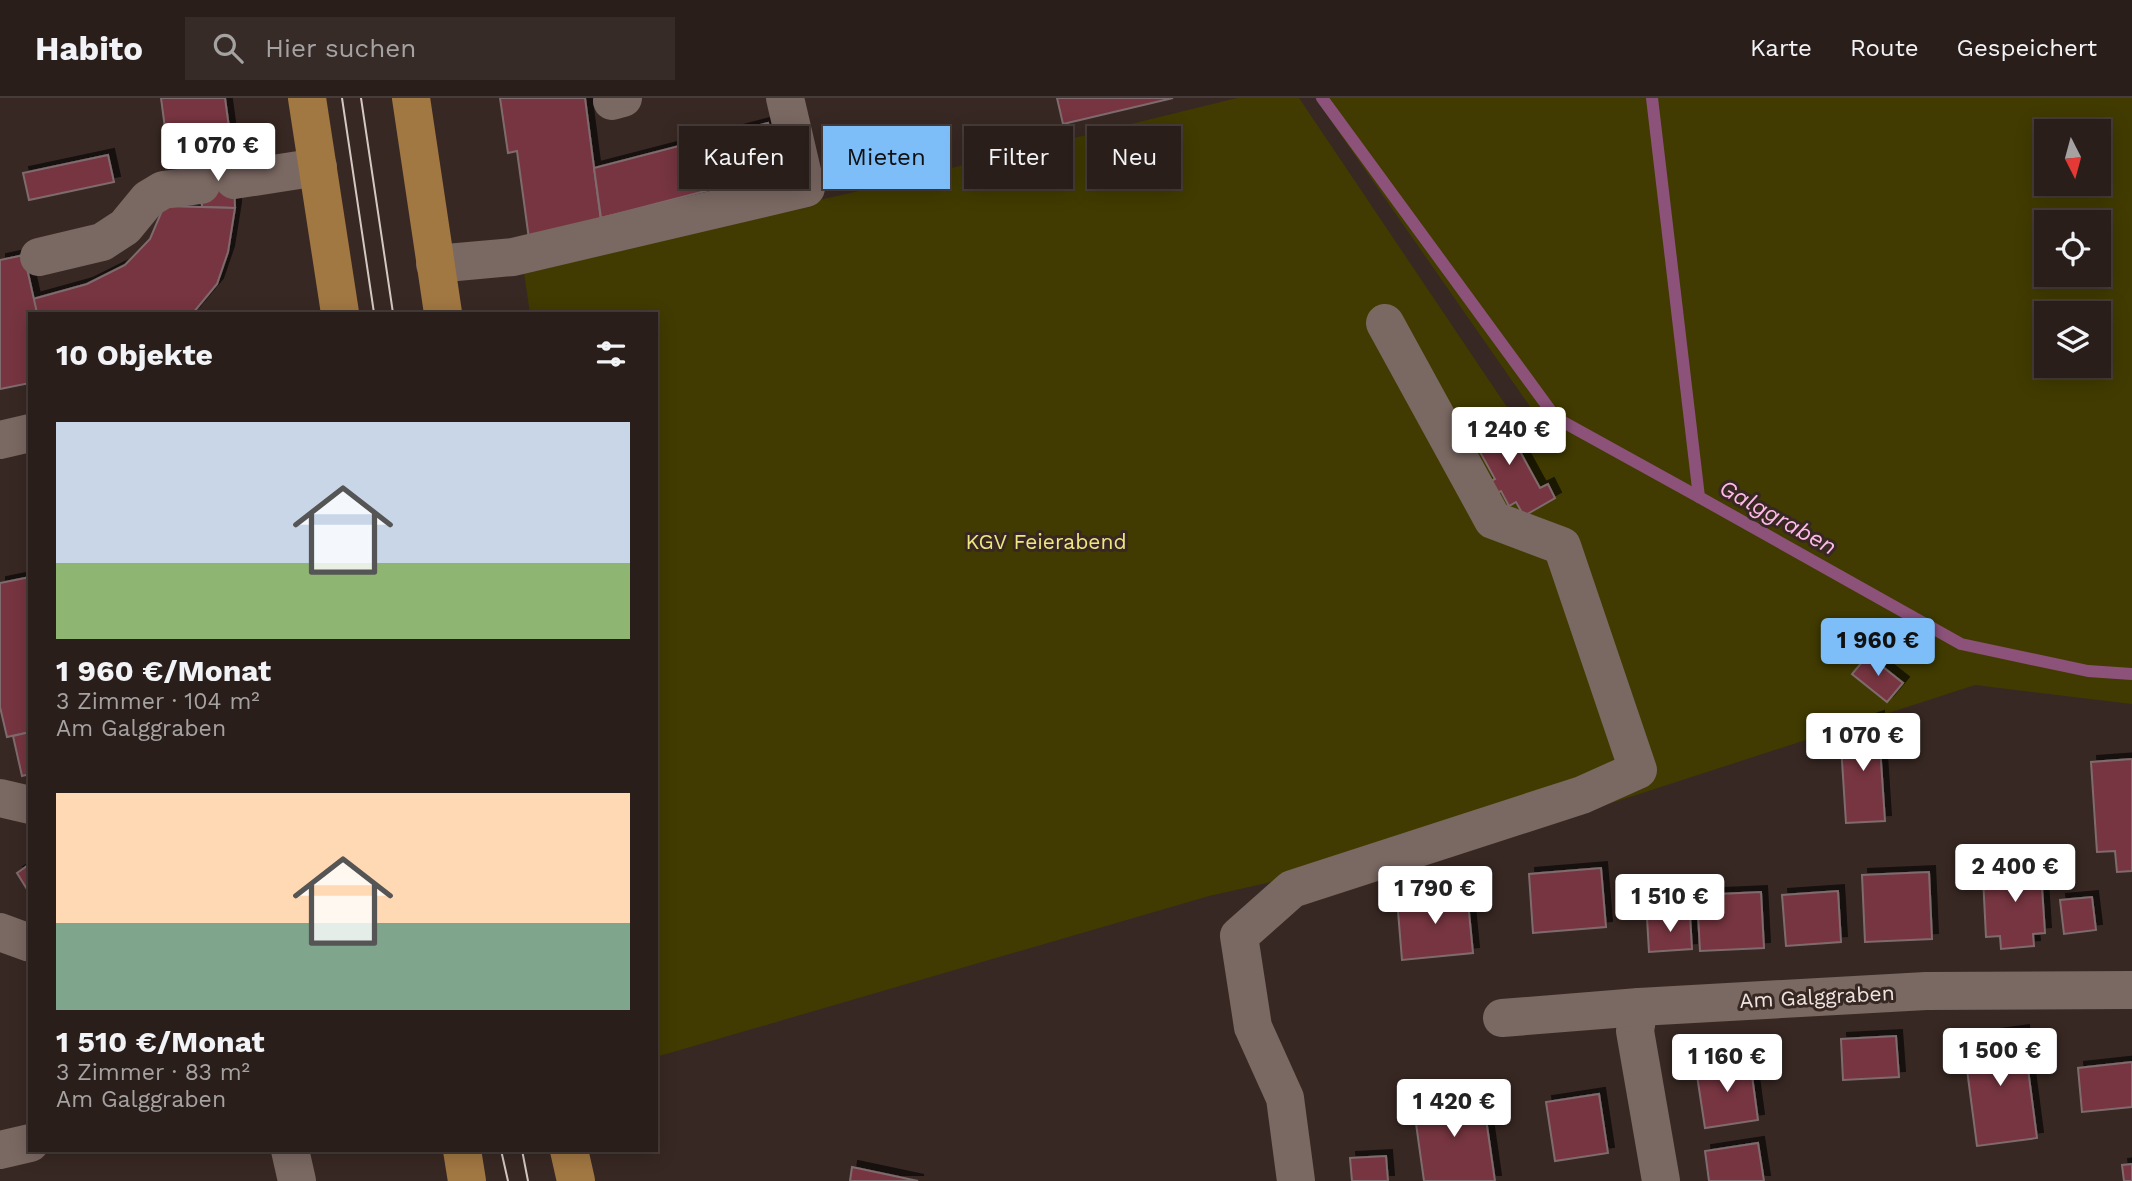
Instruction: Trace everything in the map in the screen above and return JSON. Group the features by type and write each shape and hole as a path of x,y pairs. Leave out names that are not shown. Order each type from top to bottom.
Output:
{"main road":[{"path":"307,98 340,312"},
{"path":"411,98 443,312"},
{"path":"463,1152 467,1181"},
{"path":"569,1152 576,1181"}],"street":[{"path":"435,264 513,257 806,188 785,98"},
{"path":"39,257 102,242 125,227 148,199 163,190 318,167"},
{"path":"1296,1181 1285,1098 1253,1027 1239,936 1292,889 1582,795 1638,770 1562,546 1493,520 1385,323"},
{"path":"0,440 28,433"},
{"path":"0,798 28,805"},
{"path":"0,932 28,942"},
{"name":"Am Galggraben","path":"1502,1018 1639,1006 1926,991 2132,990"},
{"path":"1639,1006 1635,1031 1661,1181"},
{"path":"0,1150 28,1143"},
{"path":"291,1152 298,1181"},
{"path":"0,1173 2,1181"}],"green space":[{"name":"KGV Feierabend","path":"1237,98 1299,98 1517,422 1545,428 1315,98 2132,98 2132,704 1975,685 1596,808 1209,896 658,1056 658,312 530,312 523,266 866,189 950,189 950,168 964,165 964,189 1073,189 1073,138 1087,135 1087,189 1181,189 1181,126 1123,126"}],"building":[{"path":"161,98 225,98 233,157 170,166"},
{"path":"500,98 585,98 602,229 529,239 517,151 508,153"},
{"path":"1057,98 1173,98 1063,124"},
{"path":"679,146 679,189 713,189 601,218 594,168"},
{"path":"108,155 114,182 29,200 23,173"},
{"path":"233,157 235,208 202,207 200,162"},
{"path":"164,206 235,208 228,252 217,284 194,312 37,312 33,299 87,284 125,265 150,239"},
{"path":"24,255 37,312 28,312 28,383 0,389 0,260"},
{"path":"1500,415 1540,488 1548,484 1555,498 1524,516 1516,502 1509,506 1501,491 1493,495 1487,483 1495,479 1469,432"},
{"path":"28,577 28,732 7,737 0,707 0,583"},
{"path":"1868,655 1903,683 1887,702 1852,674"},
{"path":"1878,717 1885,821 1846,823 1840,730"},
{"path":"28,732 28,774 22,776 13,736"},
{"path":"2132,759 2132,871 2117,872 2115,851 2097,852 2091,762"},
{"path":"2040,857 2045,933 2033,934 2034,946 2001,949 2000,936 1986,937 1983,877 2008,875 2006,860"},
{"path":"28,865 28,891 17,873"},
{"path":"1601,868 1606,927 1533,933 1529,874"},
{"path":"1929,872 1932,939 1865,942 1862,875"},
{"path":"1838,891 1841,942 1786,946 1782,895"},
{"path":"1467,892 1473,953 1402,960 1397,899"},
{"path":"1761,892 1764,948 1700,951 1697,895"},
{"path":"2092,897 2096,930 2064,934 2060,900"},
{"path":"1690,915 1692,949 1649,952 1647,918"},
{"path":"2023,1031 2037,1138 1977,1146 1963,1039"},
{"path":"1896,1036 1899,1077 1843,1080 1841,1039"},
{"path":"1750,1061 1758,1120 1705,1128 1696,1069"},
{"path":"2132,1062 2132,1107 2082,1112 2078,1068"},
{"path":"1482,1091 1495,1181 1424,1181 1413,1102"},
{"path":"1599,1094 1608,1153 1555,1161 1546,1102"},
{"path":"1758,1143 1764,1181 1709,1181 1705,1151"},
{"path":"1386,1156 1388,1181 1352,1181 1350,1158"},
{"path":"2132,1164 2132,1181 2124,1181 2122,1165"},
{"path":"852,1167 918,1181 850,1181"}],"waterway":[{"path":"1322,98 1556,418 1699,497"},
{"name":"Galggraben","path":"1652,98 1699,497 1961,644 2088,671 2132,674"}],"tram line":[{"path":"342,98 374,312"},
{"path":"361,98 393,312"},
{"path":"501,1152 508,1181"},
{"path":"522,1152 528,1181"}]}
